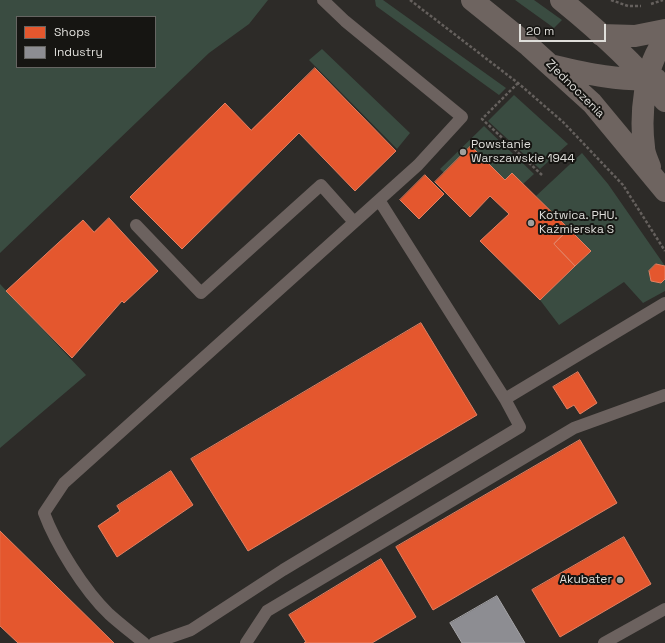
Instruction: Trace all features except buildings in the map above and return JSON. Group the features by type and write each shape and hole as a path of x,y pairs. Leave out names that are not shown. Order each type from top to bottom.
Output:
{"main road":[{"name":"Zjednoczenia","path":"472,0 552,65 592,103 659,183"},
{"path":"561,0 601,35 657,79"},
{"path":"601,35 635,36 665,30"},
{"path":"665,40 655,59 657,79 665,102"},
{"path":"552,65 599,77 624,80 657,79"},
{"path":"657,79 642,122 644,148 659,183"}],"lane":[{"path":"144,643 108,613 79,577 52,535 44,513 64,483 418,165 462,117 345,21 323,0"},
{"path":"136,225 201,293 321,185 354,222"},
{"path":"154,643 190,630 283,570 520,427 379,200"},
{"path":"504,399 665,303"},
{"path":"246,643 267,611 574,428 665,395"},
{"path":"604,643 665,609"}],"path":[{"path":"410,0 518,83 563,122 623,185 665,251"},
{"path":"611,0 628,6 644,6"},
{"path":"649,5 663,0"},
{"path":"518,83 482,119 542,175"}],"green space":[{"path":"0,0 268,0 249,24 209,53 0,253"},
{"path":"375,0 383,0 506,88 499,95 376,6"},
{"path":"515,0 534,0 562,20 554,28"},
{"path":"322,49 410,133 397,149 309,60"},
{"path":"514,95 568,144 540,169 488,121"},
{"path":"484,126 534,174 523,184 512,173 505,180 471,146 444,173 440,169"},
{"path":"582,153 608,184 665,266 665,291 643,303 624,282 559,325 540,300 590,251 536,196"},
{"path":"0,284 86,375 0,448"}],"place":[{"name":"Powstanie Warszawskie 1944","path":"463,152"},
{"name":"Kotwica. PHU. Kaźmierska S","path":"531,223"},
{"name":"Akubater","path":"620,580"}]}
